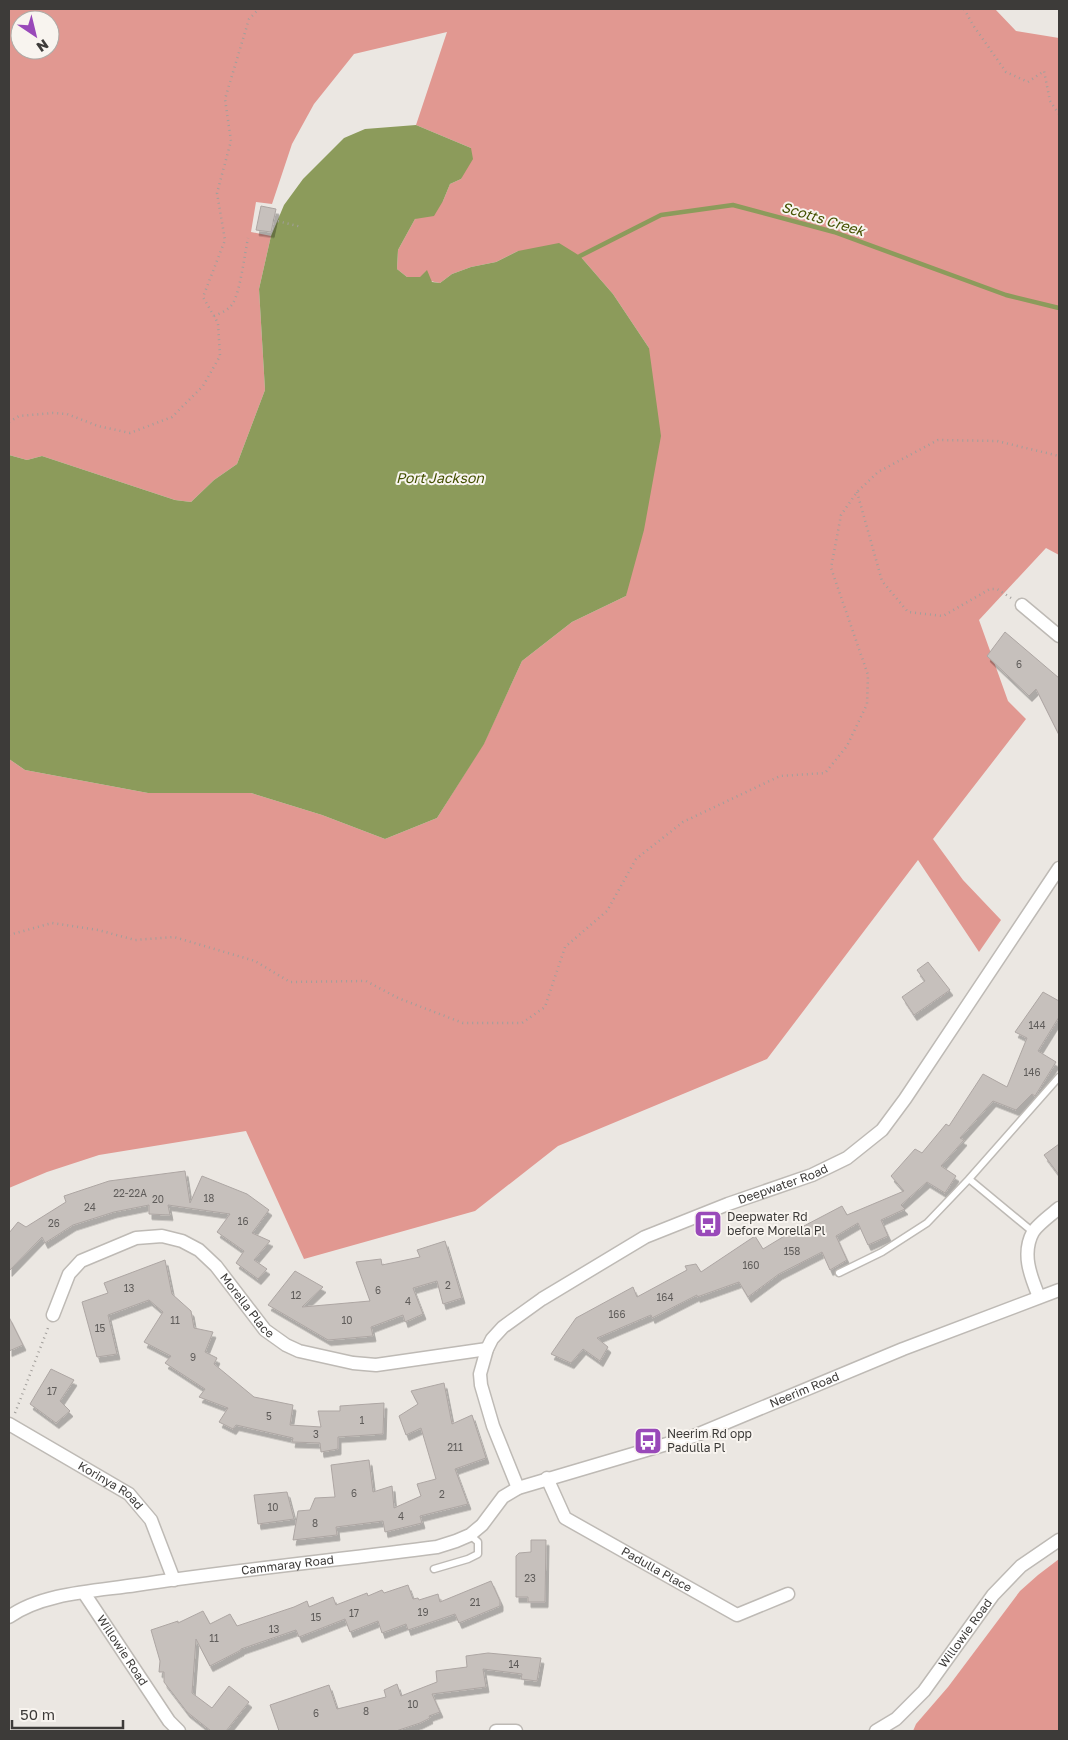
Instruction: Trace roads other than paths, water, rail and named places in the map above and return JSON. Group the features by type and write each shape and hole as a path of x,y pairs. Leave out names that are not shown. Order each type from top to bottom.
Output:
{"street":[{"path":"1022,605 1059,636"},
{"name":"Deepwater Road","path":"518,1488 483,1398 480,1374 492,1339 503,1327 559,1289 645,1237 720,1207 821,1171 847,1158 869,1142 882,1130 905,1099 1059,868"},
{"path":"1039,1298 1028,1268 1028,1250 1033,1232 1059,1208"},
{"name":"Morella Place","path":"53,1315 69,1274 81,1261 136,1238 162,1236 182,1241 199,1250 216,1266 265,1330 286,1345 299,1351 376,1366 487,1349"},
{"name":"Neerim Road","path":"547,1478 694,1436 903,1349 1059,1290"},
{"name":"Korinya Road","path":"10,1424 129,1494 151,1520 174,1580"},
{"name":"Cammaray Road","path":"9,1617 32,1604 53,1598 84,1593 174,1580 437,1548 470,1535 482,1525 503,1497 518,1488 547,1478"},
{"name":"Padulla Place","path":"547,1478 565,1518 737,1615 788,1594"},
{"name":"Willowie Road","path":"876,1731 896,1719 924,1691 993,1595 1021,1566 1059,1540"},
{"name":"Willowie Road","path":"84,1593 169,1721 179,1731"},
{"path":"496,1731 516,1731"}],"lane":[{"path":"839,1273 882,1252 927,1223 1059,1077"},
{"path":"968,1179 1033,1232"},
{"path":"434,1569 468,1559 478,1554 478,1542 470,1535"}],"water":[{"name":"Port Jackson","path":"416,125 471,148 473,159 461,179 450,184 434,216 415,219 398,250 397,269 407,277 420,277 427,270 432,282 440,283 452,274 471,267 496,262 518,251 559,243 580,256 613,294 649,348 661,436 644,530 626,596 572,622 522,661 484,744 437,818 385,839 322,815 251,793 148,793 25,770 9,759 9,455 27,460 42,456 175,500 191,502 214,480 237,464 265,390 259,289 271,236 284,205 303,179 344,138 365,129"}],"waterway":[{"name":"Scotts Creek","path":"580,256 661,215 733,205 834,232 1006,295 1059,308"}],"place":[{"name":"Deepwater Rd before Morella Pl","path":"708,1224"},
{"name":"Neerim Rd opp Padulla Pl","path":"648,1441"}]}
